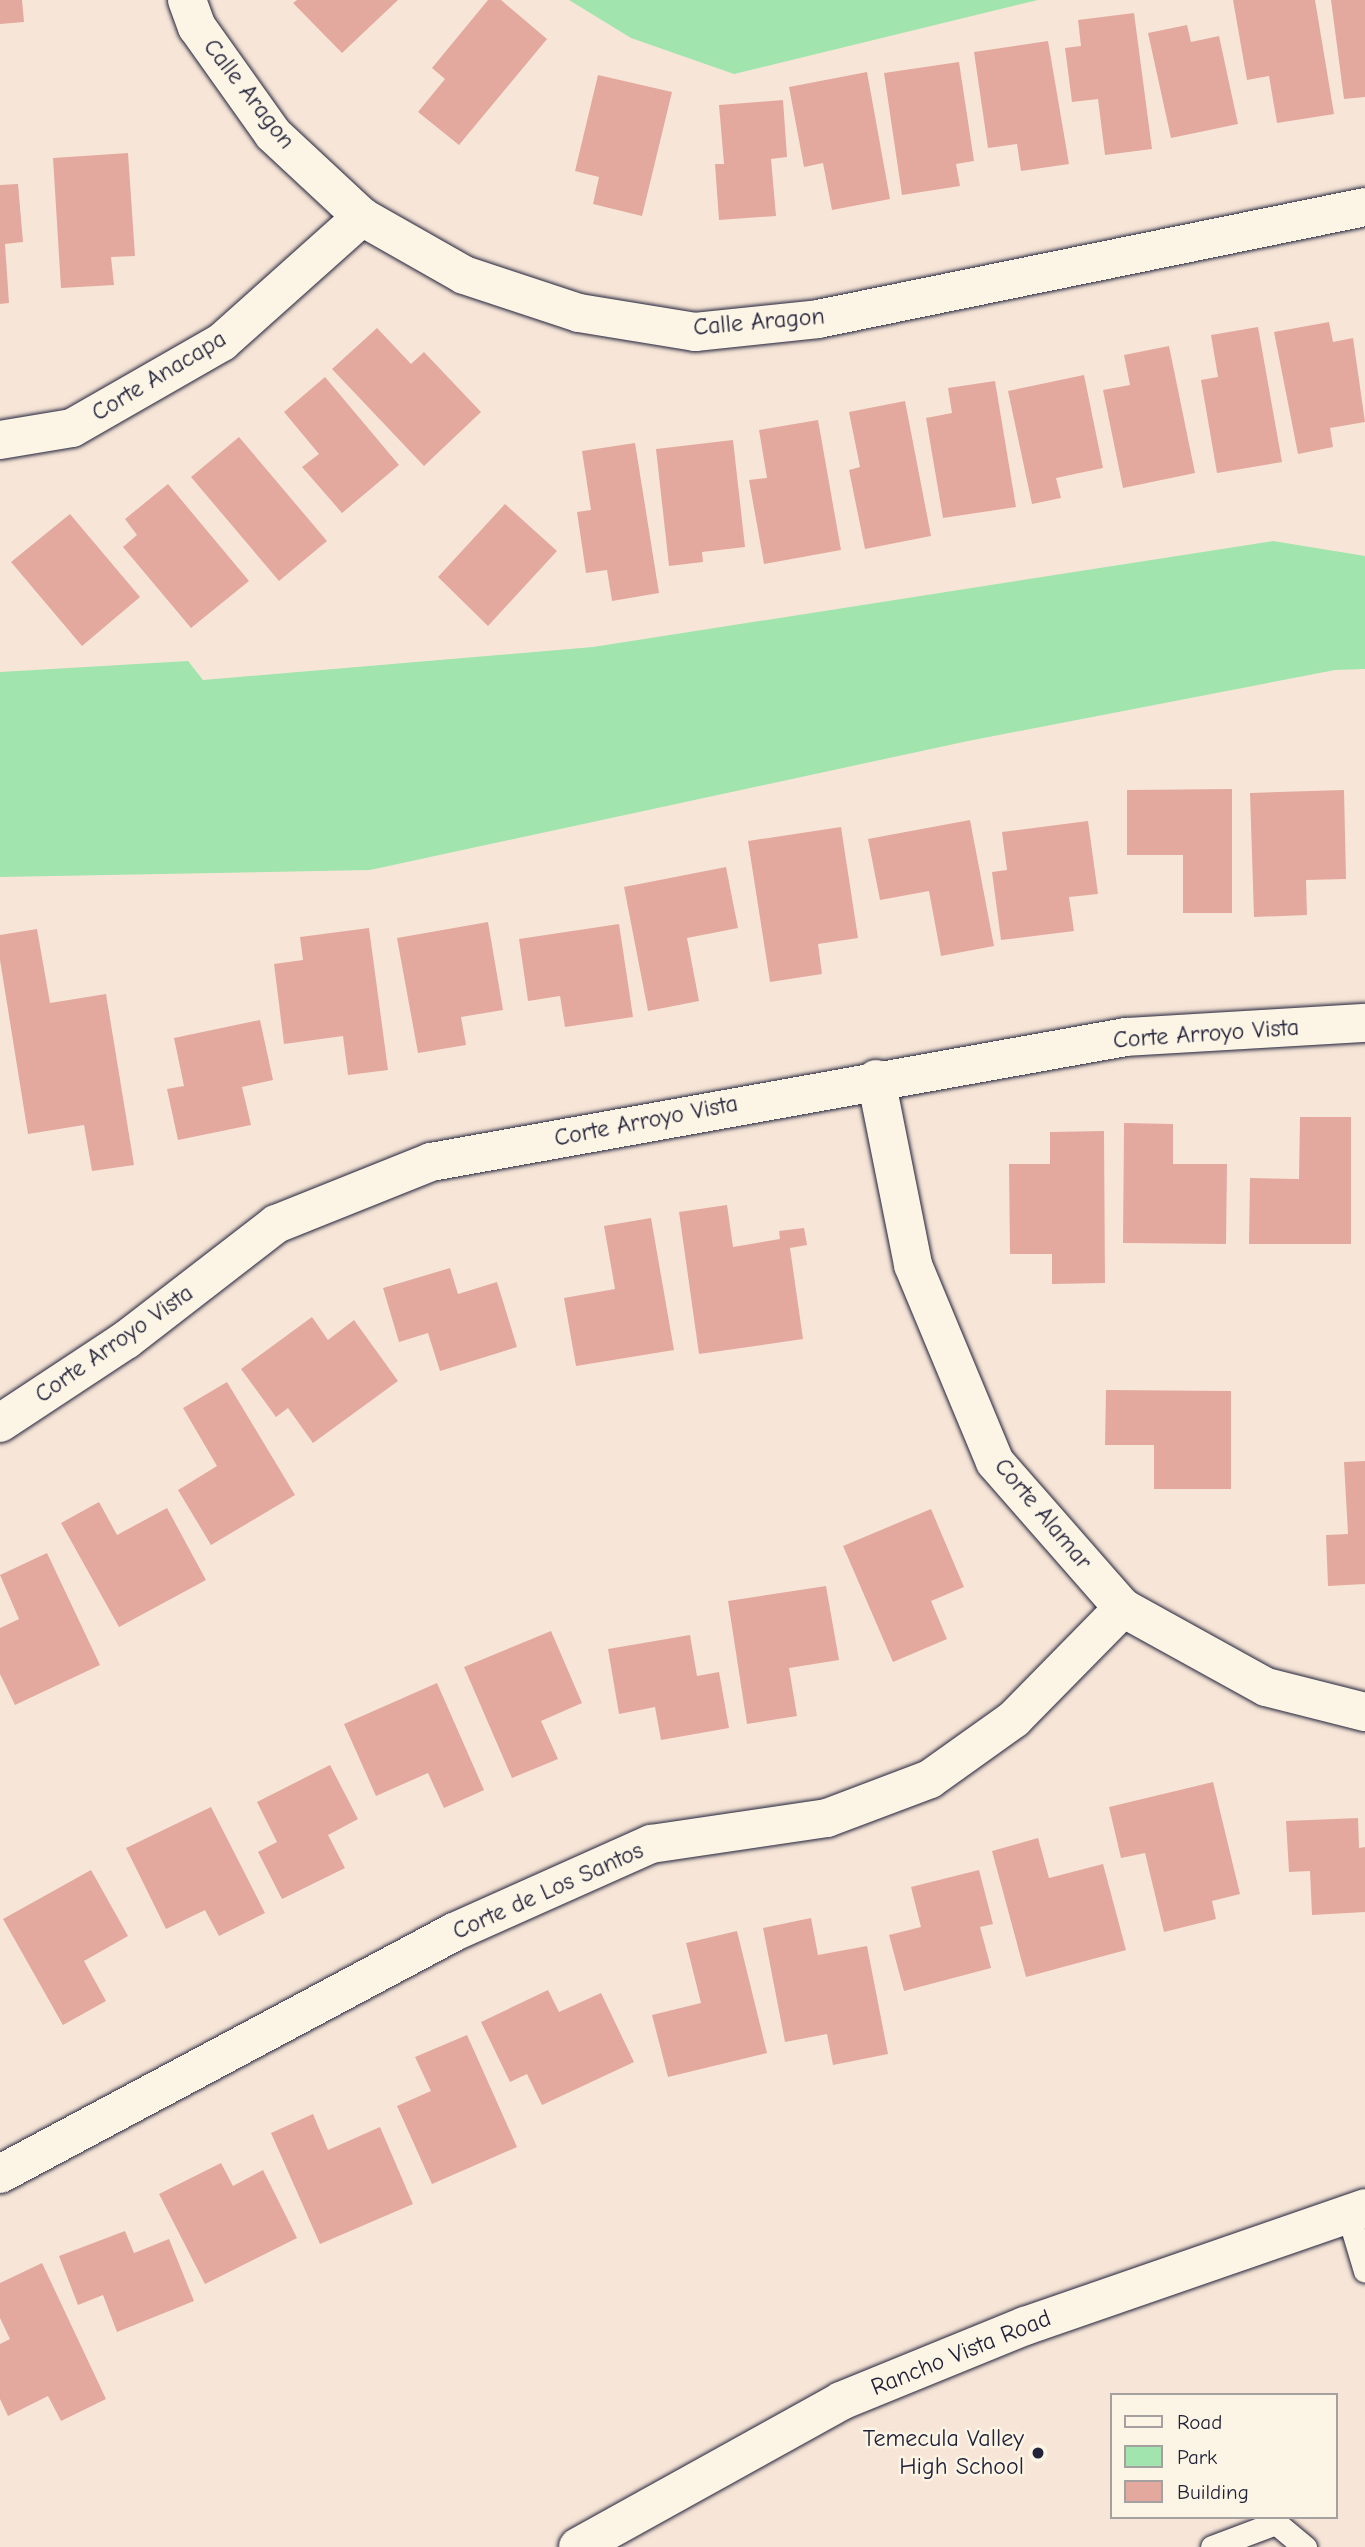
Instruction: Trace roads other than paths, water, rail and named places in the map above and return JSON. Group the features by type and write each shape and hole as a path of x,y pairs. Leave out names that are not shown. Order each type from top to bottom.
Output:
{"street":[{"name":"Calle Aragon","path":"187,0 197,27 273,134 362,217 464,275 579,313 695,332 818,318 1365,208"},
{"name":"Corte Anacapa","path":"0,440 72,428 222,342 362,217"},
{"name":"Corte Arroyo Vista","path":"0,1423 126,1340 276,1224 432,1162 876,1079 1126,1037 1365,1023"},
{"name":"Corte Alamar","path":"876,1079 913,1265 995,1462 1123,1608 1266,1687 1365,1712"},
{"name":"Corte de Los Santos","path":"0,2174 454,1932 651,1844 827,1818 930,1779 1014,1719 1123,1608"},
{"name":"Rancho Vista Road","path":"578,2547 841,2401 1025,2326 1356,2211"}],"lane":[{"path":"1356,2211 1365,2271"},
{"path":"1212,2547 1276,2523 1305,2547"}],"place":[{"name":"Temecula Valley High School","path":"1038,2453"}]}
